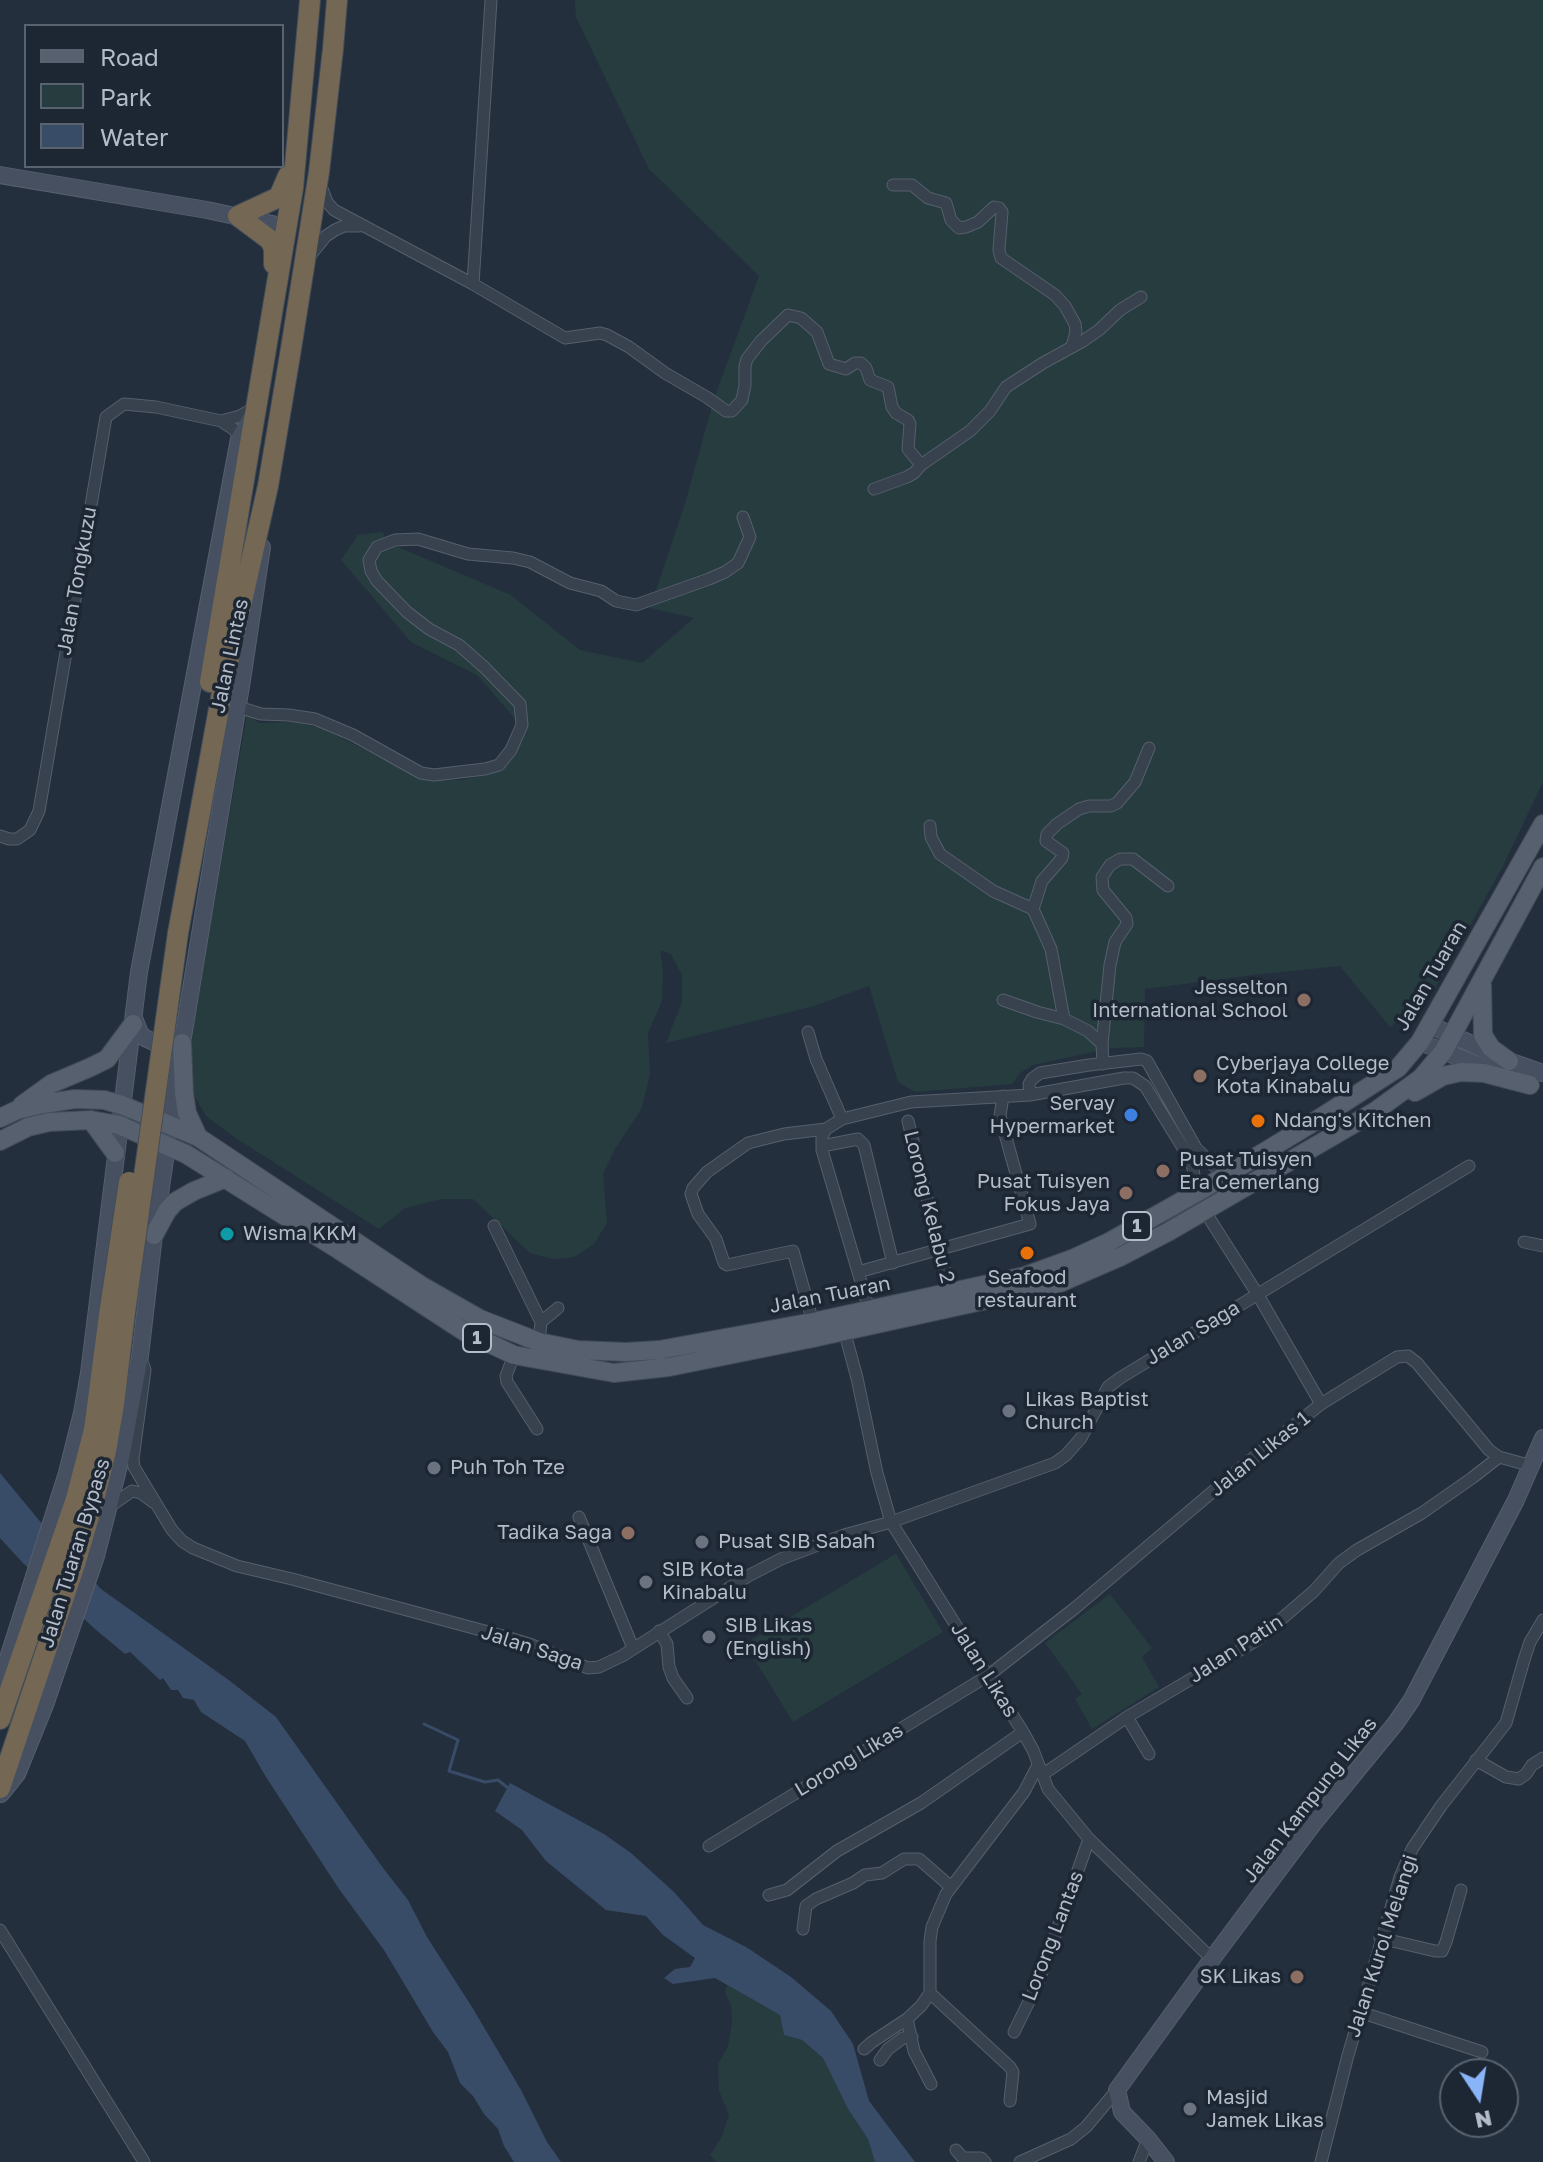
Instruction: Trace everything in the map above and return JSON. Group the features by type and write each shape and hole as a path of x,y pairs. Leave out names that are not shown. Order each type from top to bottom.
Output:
{"highway":[{"name":"Jalan Lintas","path":"172,931 171,894 197,767 276,295 297,150 310,0"},
{"name":"Jalan Lintas","path":"118,1310 172,931 268,486 319,172 337,0"},
{"path":"286,227 297,222 307,206 323,131"},
{"path":"276,295 272,285 274,248 270,240 238,216 279,197 297,150"},
{"name":"Jalan Tuaran Bypass","path":"0,1719 39,1584 61,1542 76,1499 94,1430 118,1310"},
{"name":"Jalan Tuaran Bypass","path":"0,1788 59,1611 83,1568 114,1404 118,1310"}],"main road":[{"name":"Jalan Tuaran","path":"0,1141 28,1127 49,1122 91,1120 119,1125 186,1154 366,1258 480,1319 539,1342 578,1350 659,1350 813,1322 1025,1276 1072,1259 1196,1193 1398,1068 1420,1042 1543,824"},
{"name":"Jalan Tuaran","path":"4,1112 75,1099 104,1100 122,1105 198,1137 465,1332 514,1355 614,1373 669,1367 1055,1285 1157,1238 1381,1108 1421,1078 1447,1044 1483,982 1543,867"},
{"path":"1483,982 1483,1035 1491,1048 1509,1061"},
{"path":"4,1112 51,1084 107,1059 133,1020"},
{"path":"182,1043 187,1113 198,1137"},
{"path":"1381,1108 1443,1076 1461,1072 1539,1083"},
{"path":"91,1120 115,1153"},
{"path":"154,1235 175,1202 226,1178"},
{"path":"682,1346 701,1349 835,1323 844,1330"}],"street":[{"path":"473,284 491,0"},
{"path":"319,172 321,187 330,206 364,226 565,338 600,333 607,335 726,411 732,411 740,404 747,359 761,341 788,315 801,318 817,332 829,364 846,369 861,363 870,380 888,387 892,407 910,424 908,449 921,465"},
{"path":"0,175 286,227"},
{"path":"893,185 912,185 928,198 946,203 951,220 959,228 978,222 994,207 999,208 1002,212 1001,258 1055,295 1065,306 1075,324 1072,346"},
{"path":"302,278 310,256 326,236 344,226 364,226"},
{"path":"874,489 907,477 970,431 990,411 1006,387 1099,330 1120,310 1141,297"},
{"name":"Jalan Tongkuzu","path":"0,836 17,839 30,830 39,811 106,417 124,404 139,404 221,421"},
{"path":"221,421 257,406"},
{"path":"0,1683 39,1584 82,1413 139,972 239,439 257,406"},
{"path":"221,421 235,430 239,439"},
{"path":"0,1795 17,1774 72,1628 83,1568 109,1507 130,1412 185,1023 260,568 268,486"},
{"path":"238,707 261,714 315,719 353,735 421,773 434,775 499,765 511,750 522,725 520,704 459,645 429,629 377,581 369,560 377,547 395,540 418,539 468,554 513,558 530,562 570,583 601,591 616,601 636,605 709,579 738,563 750,537 743,517"},
{"path":"1033,909 1042,881 1063,853 1046,841 1047,834 1079,809 1117,803 1135,782 1149,748"},
{"path":"930,826 931,837 940,854 993,891 1033,909 1051,949 1064,1019"},
{"path":"1103,1064 1102,1044 1110,965 1115,942 1127,924 1126,918 1103,890 1102,877 1110,865 1120,859 1133,859 1168,886"},
{"path":"1003,1000 1064,1019 1088,1031 1102,1044"},
{"path":"133,1020 145,1038 158,1044 174,1040 185,1023"},
{"path":"1430,1025 1447,1044 1539,1083"},
{"path":"808,1032 842,1119"},
{"path":"1420,1042 1447,1044 1509,1061 1539,1083"},
{"path":"1030,1095 1029,1084 1040,1073 1141,1059 1147,1061 1196,1148 1214,1166 1230,1172"},
{"path":"813,1322 793,1251 727,1265 716,1239 698,1214 691,1194 693,1188 707,1172 748,1143 784,1134 826,1129 842,1119 911,1102 1030,1095 1133,1078 1141,1082 1188,1156 1196,1193"},
{"path":"858,1272 1030,1224 1000,1116 1003,1096"},
{"name":"Lorong Kelabu 2","path":"908,1121 950,1292"},
{"path":"826,1129 822,1146 869,1309"},
{"path":"822,1146 858,1139 864,1145 893,1263"},
{"name":"Jalan Saga","path":"140,1356 145,1370 134,1467 182,1541 237,1566 503,1636 588,1668 606,1665 763,1567 844,1535 891,1522 1055,1463 1081,1438 1108,1387 1469,1166"},
{"path":"111,1193 119,1184 140,1183 152,1191 159,1201"},
{"path":"1204,1210 1321,1404"},
{"path":"494,1226 541,1322 539,1342"},
{"path":"1524,1242 1543,1246"},
{"path":"541,1322 558,1308"},
{"name":"Jalan Likas","path":"844,1330 891,1522 1023,1732 1048,1789 1089,1839 1212,1959"},
{"path":"514,1355 506,1376 507,1382 537,1429"},
{"name":"Jalan Likas 1","path":"989,1675 1075,1608 1321,1404 1397,1357 1408,1356 1480,1440 1499,1457 1532,1466"},
{"name":"Jalan Kampung Likas","path":"1117,2090 1313,1824 1411,1701 1464,1602 1543,1438"},
{"name":"Jalan Patin","path":"1040,1770 1257,1640 1314,1591 1339,1563 1422,1513 1499,1457"},
{"path":"109,1507 132,1491 141,1493 156,1505"},
{"path":"579,1517 633,1648"},
{"name":"Jalan Kurol Melangi","path":"1321,2162 1380,1938 1400,1877 1412,1849 1441,1806 1506,1723 1530,1642 1543,1620"},
{"path":"659,1631 667,1644 673,1678 687,1698"},
{"name":"Lorong Likas","path":"709,1846 989,1675"},
{"path":"1127,1717 1149,1754"},
{"path":"769,1895 787,1890 837,1851 921,1803 1023,1732"},
{"path":"1476,1760 1506,1777 1519,1779 1543,1758"},
{"path":"864,2049 907,2019 929,1997 932,1927 946,1894 1040,1770"},
{"name":"Lorong Lantas","path":"1014,2032 1041,1974 1089,1839"},
{"path":"803,1929 806,1906 816,1899 865,1875 882,1873 904,1859 919,1859 951,1887"},
{"path":"1380,1938 1442,1951 1461,1890"},
{"path":"0,1930 144,2162"},
{"path":"930,1993 1010,2067 1013,2072 1010,2101"},
{"path":"1360,2012 1482,2052"},
{"path":"907,2019 914,2051 931,2084"},
{"path":"880,2060 888,2049 903,2038 912,2037"},
{"path":"1117,2090 1122,2112 1166,2162"},
{"path":"1020,2162 1071,2139 1086,2127 1117,2090"},
{"path":"1139,2162 1148,2139"},
{"path":"956,2150 963,2158 981,2158 985,2162"}],"green space":[{"path":"575,0 1543,0 1543,782 1503,866 1432,994 1390,1027 1340,966 1145,989 1144,1047 1112,1048 1033,1065 1020,1073 1012,1084 915,1092 898,1082 869,986 814,1006 666,1043 682,1002 682,975 671,954 660,950 662,1001 648,1033 650,1074 642,1108 603,1174 607,1223 594,1244 574,1257 552,1259 530,1253 473,1199 442,1199 405,1208 379,1229 206,1116 187,1083 186,1050 247,713 259,723 292,722 322,728 425,780 461,780 490,774 518,722 477,675 411,642 341,560 358,535 383,532 386,542 511,595 580,650 642,663 694,618 650,608 684,507 714,399 759,276 649,169 576,17"},
{"path":"896,1554 943,1632 793,1722 745,1644"},
{"path":"1110,1594 1152,1648 1142,1657 1159,1687 1092,1729 1075,1699 1082,1694 1045,1643"},
{"path":"727,1985 781,2015 784,2035 802,2040 823,2058 848,2109 868,2139 875,2162 716,2162 710,2155 721,2138 729,2115 719,2091 718,2064 728,2046 732,2022 731,2006 725,1992"}],"water":[{"path":"0,1473 101,1589 276,1717 408,1900 561,2162 514,2162 498,2129 460,2083 448,2052 384,1950 339,1889 245,1741 201,1712 194,1700 183,1698 178,1690 171,1690 163,1678 160,1680 130,1652 125,1654 23,1563 0,1538"},
{"path":"510,1783 604,1834 631,1853 674,1892 703,1925 746,1947 791,1977 831,2011 853,2044 869,2101 915,2162 875,2162 868,2139 848,2109 823,2058 802,2040 784,2035 780,2015 715,1978 673,1984 664,1978 675,1969 690,1967 695,1958 663,1935 646,1916 606,1910 546,1861 522,1830 495,1811"}],"waterway":[{"path":"424,1724 458,1740 449,1771 485,1782 498,1780 508,1788"}],"place":[{"name":"Jesselton International School","path":"1304,1000"},
{"name":"Cyberjaya College Kota Kinabalu","path":"1200,1076"},
{"name":"Servay Hypermarket","path":"1131,1115"},
{"name":"Ndang's Kitchen","path":"1258,1121"},
{"name":"Pusat Tuisyen Era Cemerlang","path":"1163,1171"},
{"name":"Pusat Tuisyen Fokus Jaya","path":"1126,1193"},
{"name":"Wisma KKM","path":"227,1234"},
{"name":"Seafood restaurant","path":"1027,1253"},
{"name":"Likas Baptist Church","path":"1009,1411"},
{"name":"Puh Toh Tze","path":"434,1468"},
{"name":"Tadika Saga","path":"628,1533"},
{"name":"Pusat SIB Sabah","path":"702,1542"},
{"name":"SIB Kota Kinabalu","path":"646,1582"},
{"name":"SIB Likas (English)","path":"709,1637"},
{"name":"SK Likas","path":"1297,1977"},
{"name":"Masjid Jamek Likas","path":"1190,2109"}]}
